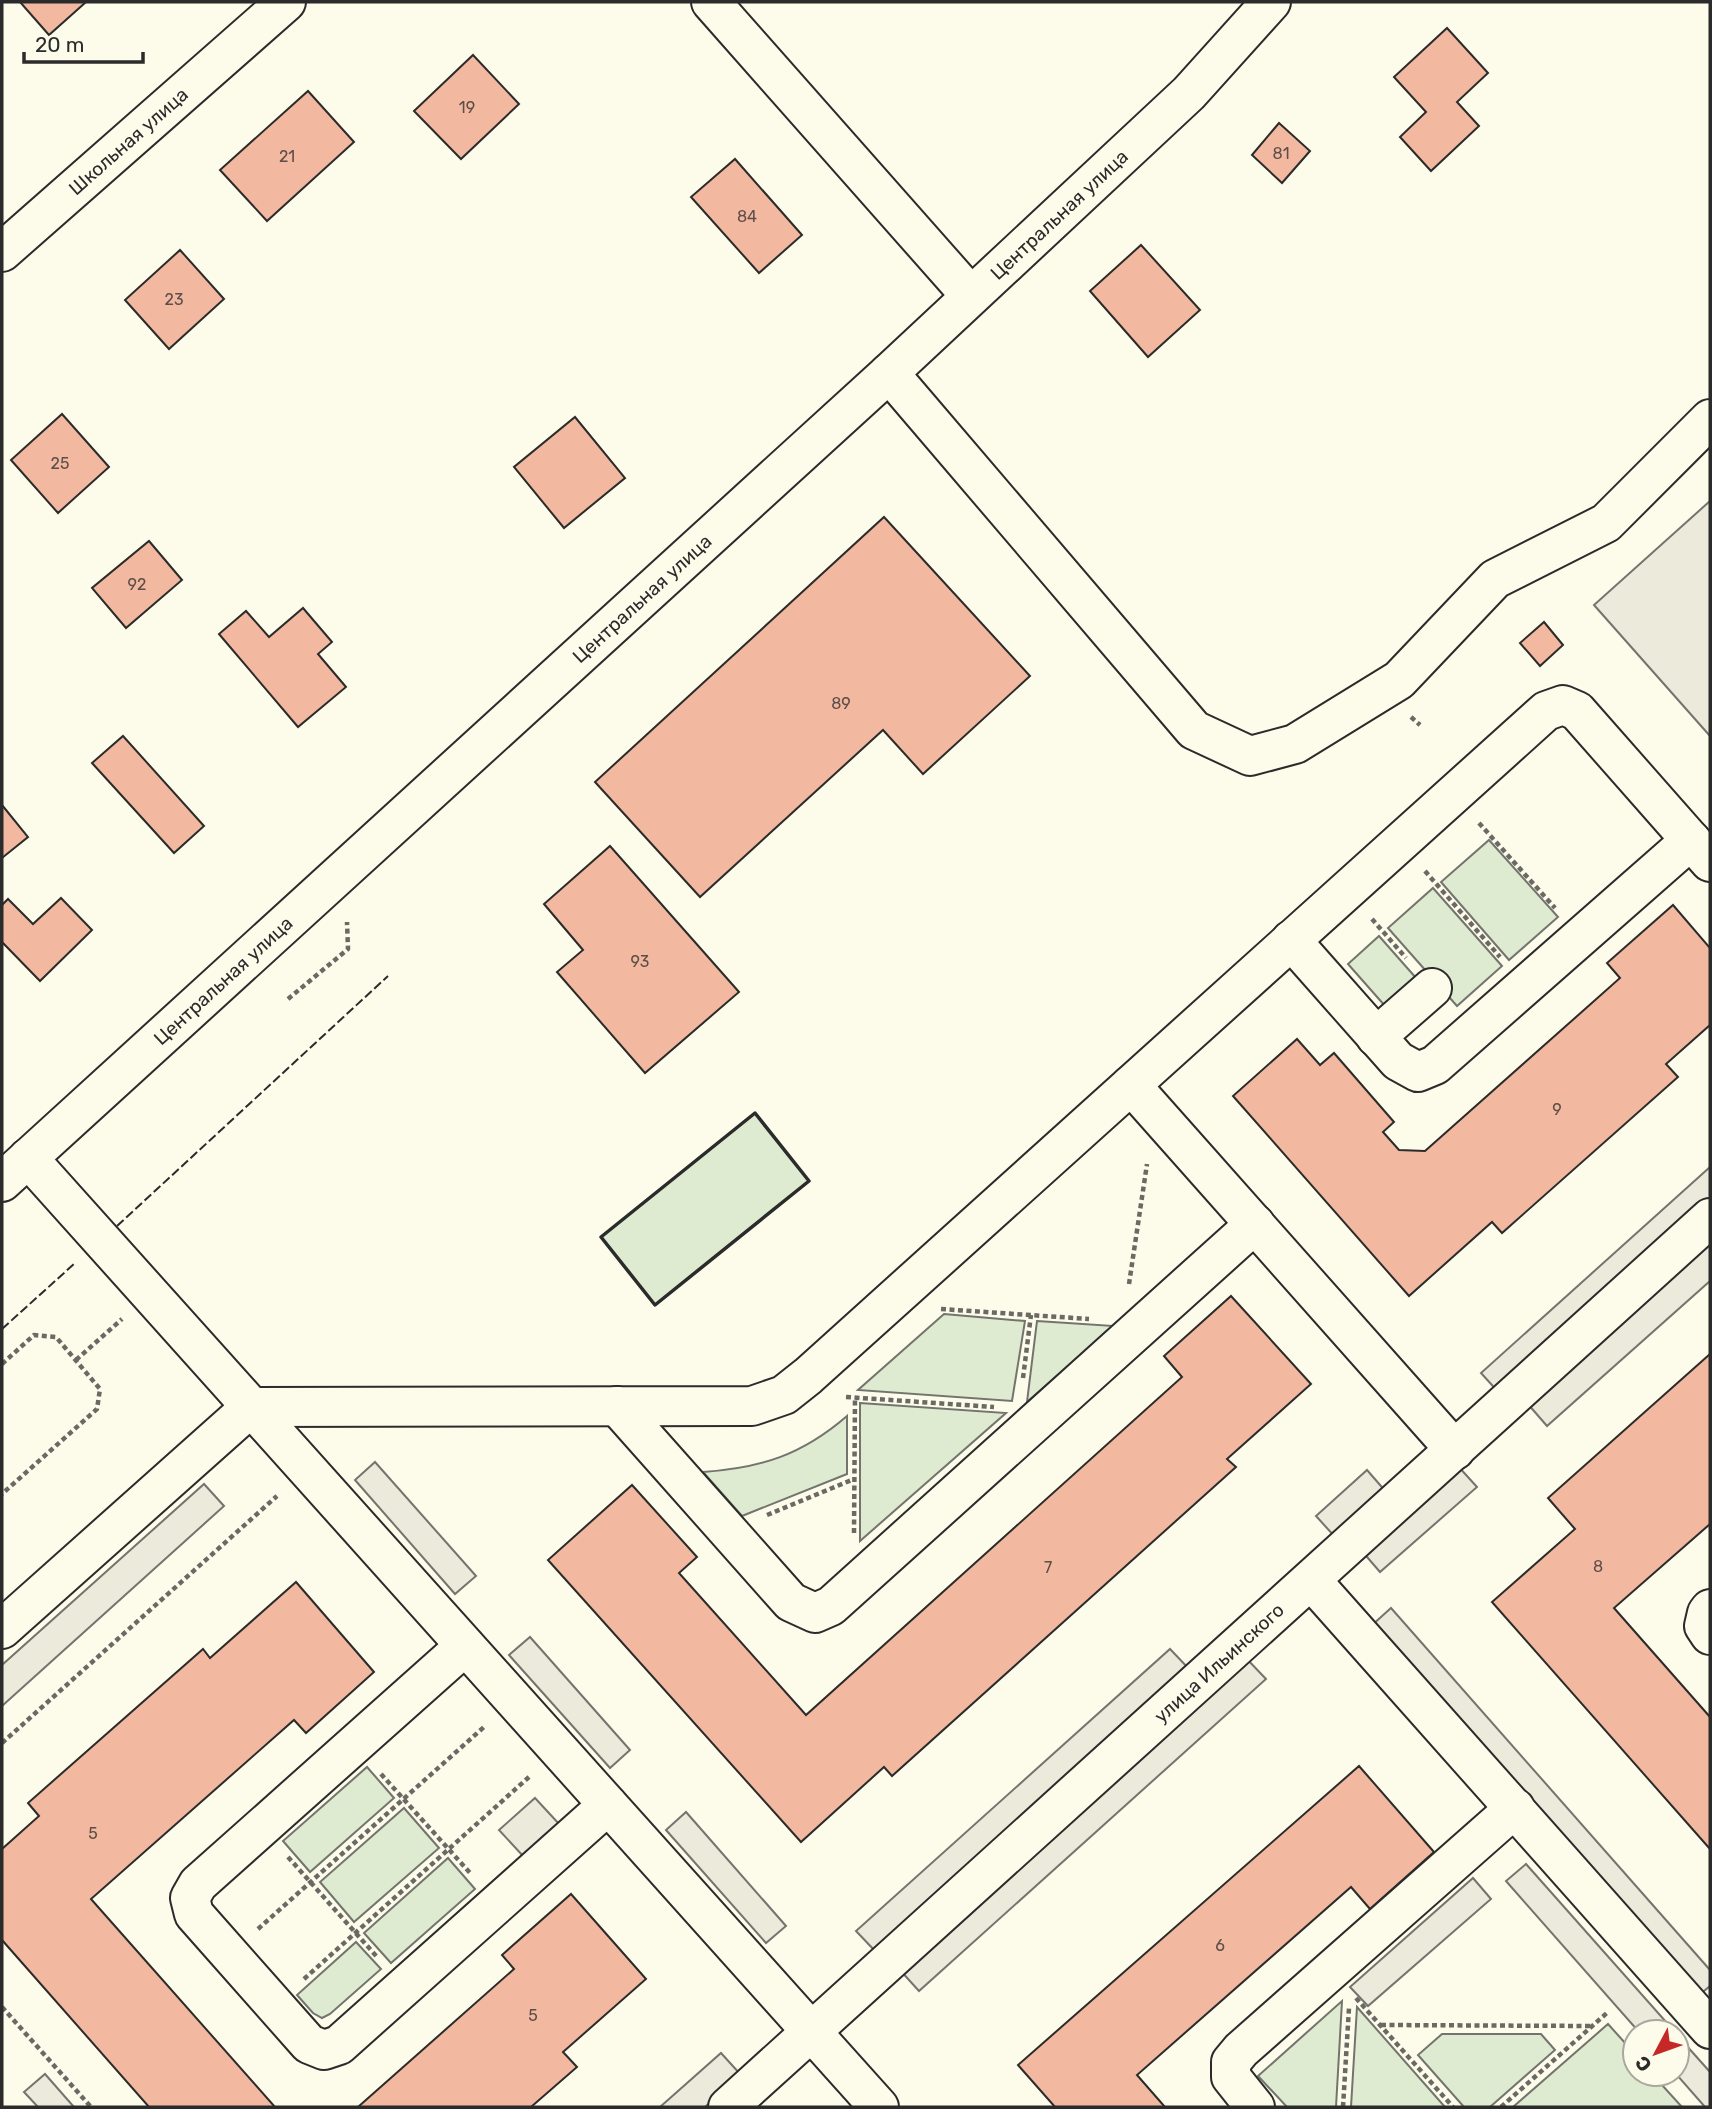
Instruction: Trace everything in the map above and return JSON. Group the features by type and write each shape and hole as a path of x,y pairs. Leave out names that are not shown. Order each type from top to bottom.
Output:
{"street":[{"name":"Школьная улица","path":"2,252 285,2"},
{"path":"711,2 970,295"},
{"name":"Центральная улица","path":"15,1170 889,373 1189,93 1271,2"},
{"path":"889,373 1194,730 1250,756 1295,744 1399,680 1495,579 1606,523 1710,419"},
{"path":"2,1629 251,1407 752,1406 784,1395 1546,711 1563,705 1577,711 1701,851 1581,937 1435,1065 1418,1072 1398,1061 1291,940"},
{"path":"1376,1037 1432,988"},
{"path":"1131,1085 1455,1450"},
{"path":"15,1170 251,1407 879,2107"},
{"name":"улица Ильинского","path":"728,2107 1710,1218"},
{"path":"617,1406 791,1602 815,1613 831,1606 1255,1224"},
{"path":"1311,1580 1709,2025"},
{"path":"1710,1609 1704,1626 1710,1635"},
{"path":"465,1646 198,1884 190,1898 194,1914 274,2005 309,2043 324,2050 339,2045 608,1805"},
{"path":"1255,2107 1231,2077 1231,2062 1241,2050 1515,1808"}],"path":[{"path":"1476,820 1581,937"},
{"path":"1422,868 1525,986"},
{"path":"1127,1293 1148,1157"},
{"path":"933,1308 1097,1319"},
{"path":"76,1360 126,1315"},
{"path":"1022,1381 1031,1315"},
{"path":"2,1364 34,1335 56,1337 100,1389 97,1409 2,1494"},
{"path":"838,1396 1005,1407"},
{"path":"853,1586 855,1397"},
{"path":"2,1743 307,1469"},
{"path":"726,1531 854,1479"},
{"path":"229,1954 484,1727"},
{"path":"355,1744 497,1904"},
{"path":"274,2005 529,1777"},
{"path":"262,1827 404,1987"},
{"path":"1343,2107 1350,1990 1453,2107"},
{"path":"2,2007 91,2107"},
{"path":"1501,2107 1608,2012"},
{"path":"1381,2025 1593,2026"}],"green space":[{"path":"1489,840 1558,917 1509,960 1441,882"},
{"path":"1433,888 1502,966 1457,1006 1388,928"},
{"path":"1379,936 1424,987 1393,1015 1348,964"},
{"path":"755,1113 809,1181 655,1305 601,1237"},
{"path":"944,1314 1025,1321 1012,1401 858,1390"},
{"path":"1037,1321 1114,1326 1027,1402"},
{"path":"860,1403 1006,1413 860,1541"},
{"path":"847,1416 847,1474 742,1516 703,1472 744,1467 780,1457 814,1441"},
{"path":"367,1767 394,1798 310,1872 283,1841"},
{"path":"404,1808 439,1848 354,1922 320,1882"},
{"path":"448,1858 475,1889 391,1963 364,1933"},
{"path":"356,1942 381,1969 322,2018 313,2013 297,1995"},
{"path":"1342,2001 1336,2107 1287,2107 1258,2076"},
{"path":"1357,2007 1445,2107 1351,2107"},
{"path":"1608,2024 1621,2038 1621,2088 1665,2088 1682,2107 1513,2107"},
{"path":"1442,2034 1541,2034 1555,2050 1490,2107 1464,2107 1418,2055"}],"shaded area":[{"path":"1710,501 1710,736 1594,605"},
{"path":"1710,1167 1710,1207 1501,1395 1481,1373"},
{"path":"1710,1241 1710,1281 1547,1426 1527,1403"},
{"path":"375,1462 476,1576 455,1594 355,1480"},
{"path":"1457,1465 1477,1487 1380,1572 1361,1550"},
{"path":"1367,1470 1387,1493 1336,1538 1316,1516"},
{"path":"204,1484 224,1506 2,1706 2,1665"},
{"path":"1391,1608 1710,1970 1710,1986 1698,1996 1371,1626"},
{"path":"530,1637 630,1750 610,1768 509,1655"},
{"path":"1170,1649 1191,1671 877,1953 856,1931"},
{"path":"1245,1657 1266,1679 919,1991 899,1969"},
{"path":"535,1798 560,1825 524,1857 499,1830"},
{"path":"686,1812 786,1926 766,1943 666,1830"},
{"path":"1526,1864 1663,2018 1627,2018 1506,1881"},
{"path":"1473,1878 1491,1899 1368,2006 1350,1987"},
{"path":"1691,2051 1710,2072 1710,2107 1705,2107 1688,2088 1691,2088"},
{"path":"721,2053 741,2075 705,2107 660,2107"},
{"path":"45,2074 74,2107 38,2107 24,2092"}],"building":[{"path":"20,2 86,2 49,35"},
{"path":"1447,28 1488,73 1457,102 1479,126 1431,171 1400,137 1426,112 1394,77"},
{"path":"473,55 519,104 461,159 414,111"},
{"path":"308,91 354,142 267,221 220,170"},
{"path":"1279,123 1310,151 1282,183 1252,155"},
{"path":"735,159 802,235 759,273 691,197"},
{"path":"1141,245 1200,310 1148,357 1090,291"},
{"path":"180,250 224,299 169,349 125,300"},
{"path":"62,414 109,467 58,513 11,460"},
{"path":"575,417 625,478 564,528 514,467"},
{"path":"884,517 1030,676 923,774 883,730 700,897 595,782"},
{"path":"149,541 182,580 126,628 92,588"},
{"path":"303,608 332,642 318,654 346,687 298,727 219,634 246,611 269,637"},
{"path":"1544,622 1563,645 1540,666 1520,643"},
{"path":"123,736 204,826 174,853 92,763"},
{"path":"2,805 28,837 2,858"},
{"path":"610,846 739,992 645,1073 557,972 583,950 544,904"},
{"path":"61,898 92,930 40,981 2,942 2,905 8,899 33,924"},
{"path":"1673,905 1710,948 1710,1025 1666,1064 1678,1077 1502,1233 1492,1222 1409,1296 1233,1096 1297,1039 1320,1065 1334,1053 1394,1122 1383,1132 1399,1150 1425,1151 1620,978 1607,963"},
{"path":"1231,1296 1311,1384 1227,1459 1236,1467 892,1776 884,1767 801,1842 548,1560 632,1485 697,1557 679,1573 806,1715 1182,1377 1164,1356"},
{"path":"1710,1354 1710,1524 1614,1608 1710,1717 1710,1849 1492,1602 1575,1529 1548,1498"},
{"path":"296,1582 374,1672 306,1733 294,1720 91,1899 275,2107 149,2107 2,1940 2,1849 39,1816 28,1803 203,1649 210,1658"},
{"path":"1359,1766 1434,1852 1370,1909 1351,1887 1137,2075 1165,2107 1055,2107 1018,2065"},
{"path":"571,1894 646,1979 563,2052 577,2067 531,2107 358,2107 514,1969 502,1955"}],"fence":[{"path":"117,1226 388,976"},
{"path":"2,1329 74,1264"}],"wall":[{"path":"755,1113 809,1181 655,1305 601,1237 755,1113"}]}
